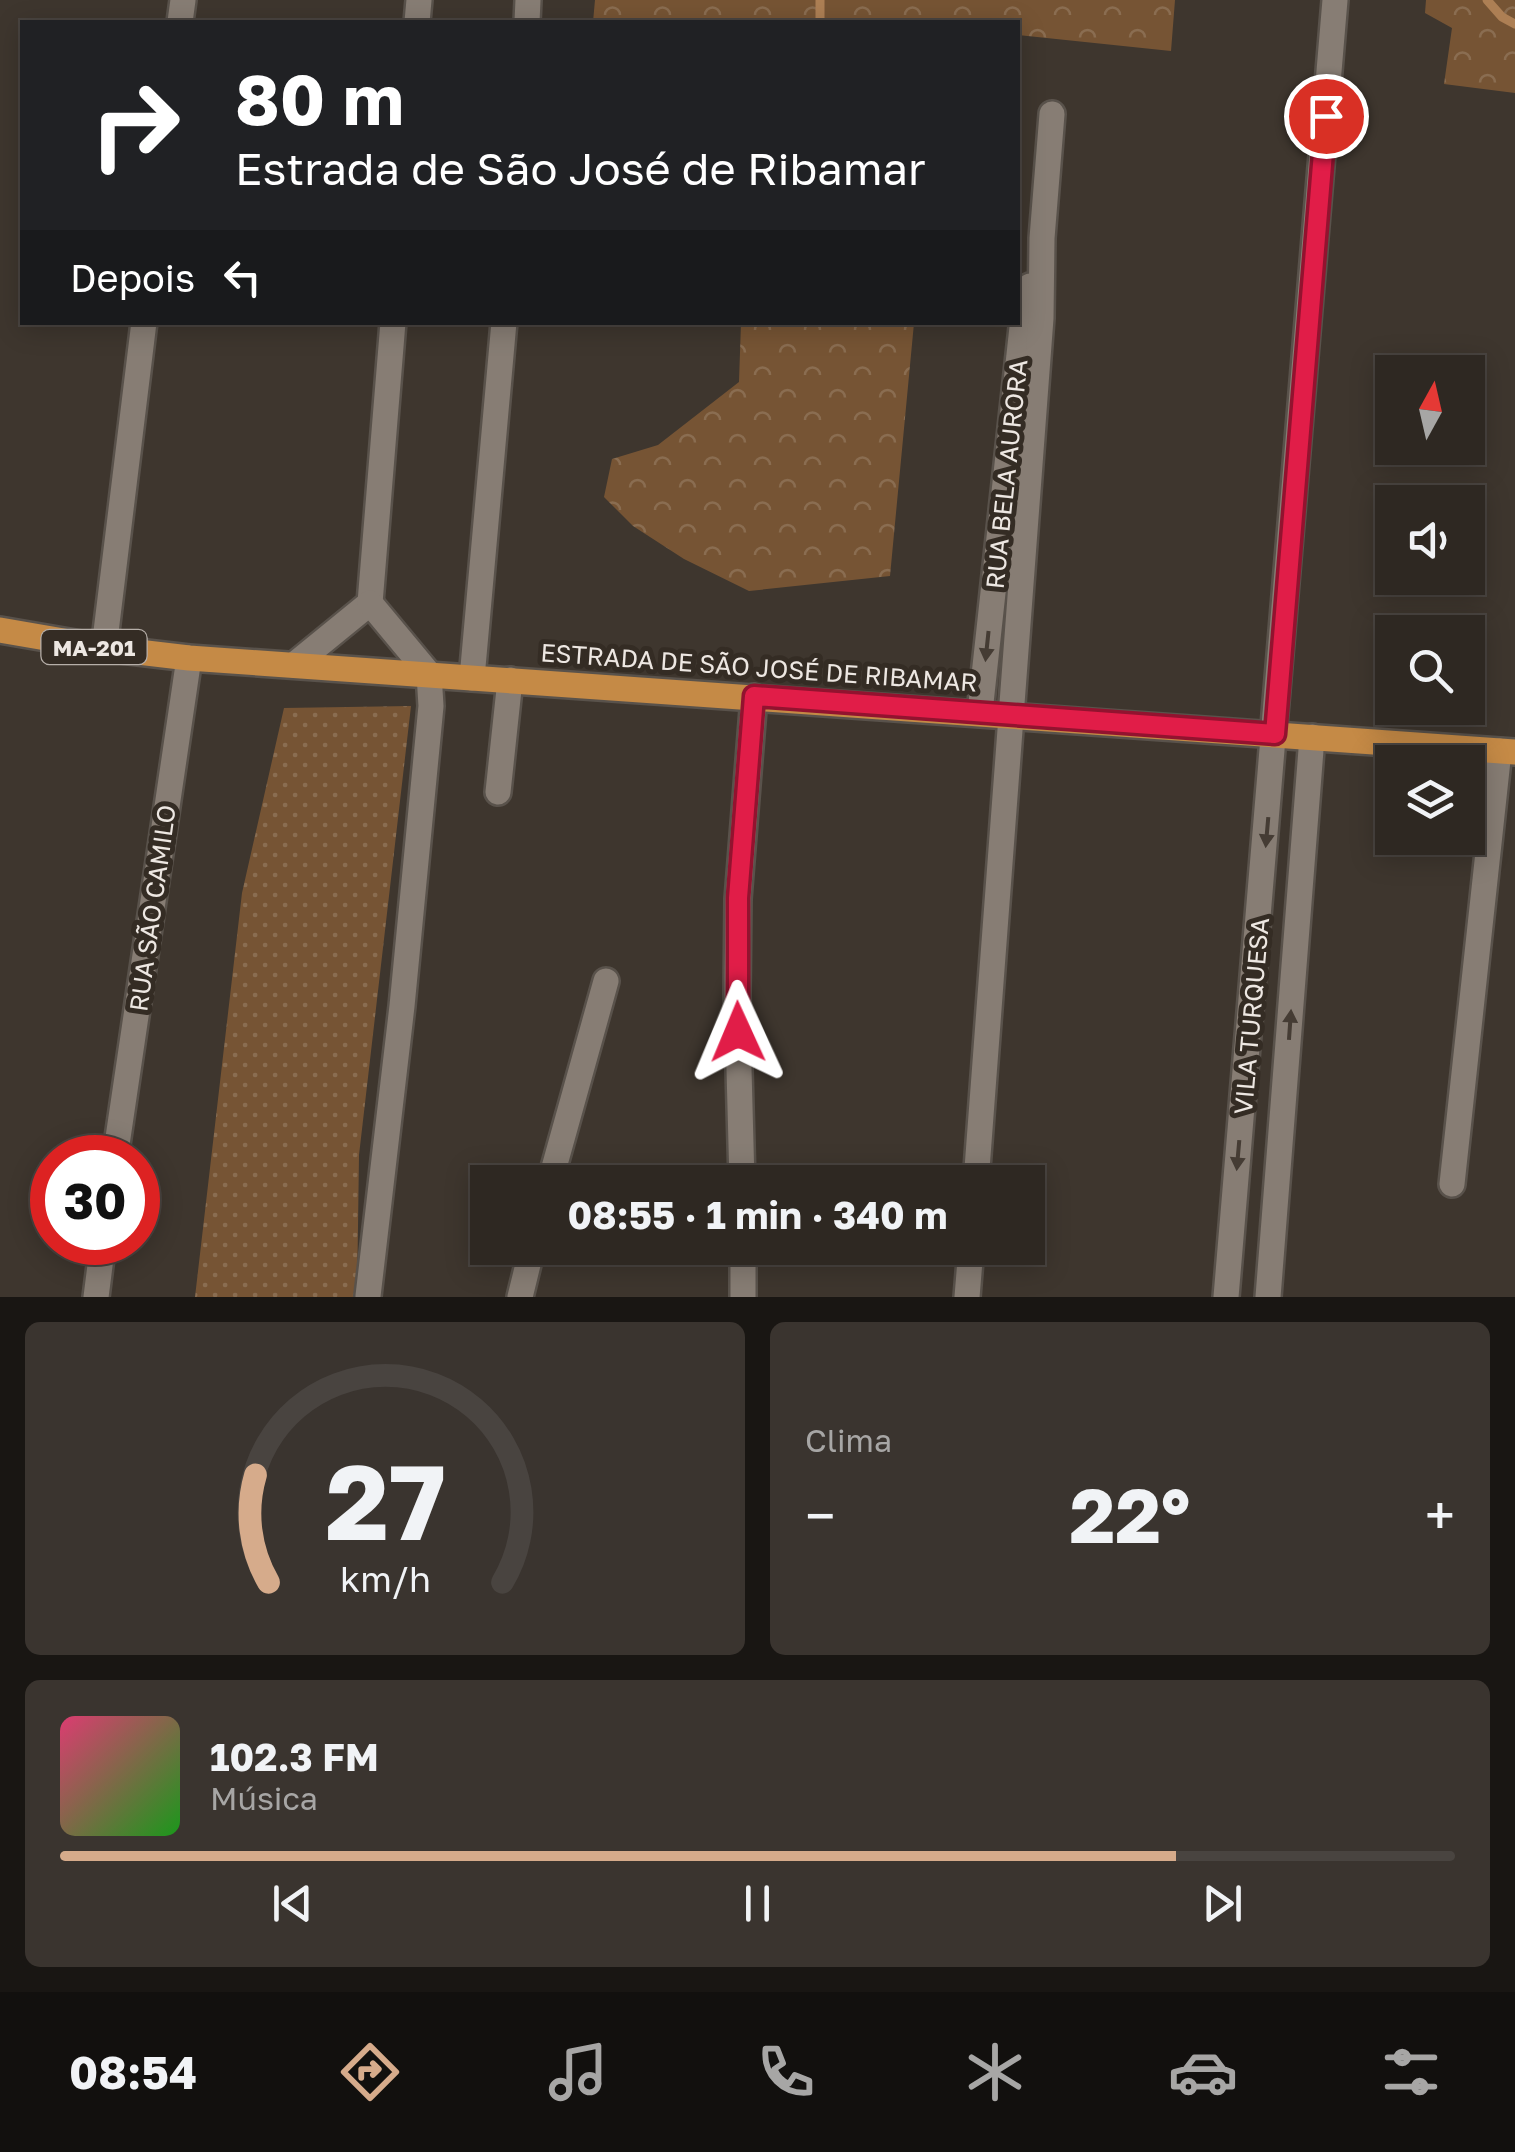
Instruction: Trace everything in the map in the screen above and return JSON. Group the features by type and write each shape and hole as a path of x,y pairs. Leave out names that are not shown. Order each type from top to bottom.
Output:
{"main road":[{"name":"ESTRADA DE SÃO JOSÉ DE RIBAMAR","path":"0,630 189,658 1507,752"}],"street":[{"name":"VILA TURQUESA","path":"1226,1297 1335,0"},
{"name":"RUA BELA AURORA","path":"977,1165 1041,318 1042,238 1052,114"},
{"name":"RUA BELA AURORA","path":"980,712 1023,318 1042,238"},
{"path":"104,648 144,325"},
{"path":"368,1296 402,1006 431,706 429,674 370,597 393,325"},
{"path":"472,678 504,325"},
{"path":"294,666 370,597"},
{"name":"RUA SÃO CAMILO","path":"119,1135 189,658"},
{"path":"498,792 510,680"},
{"path":"742,1165 738,898 754,696"},
{"name":"VILA TURQUESA","path":"1268,1297 1312,737"},
{"path":"1452,1184 1507,752"},
{"path":"555,1165 606,980"},
{"path":"1232,1230 1274,1234"},
{"path":"96,1297 100,1265"},
{"path":"520,1297 528,1265"},
{"path":"743,1265 743,1297"},
{"path":"968,1297 970,1265"}],"green space":[{"path":"595,0 1175,0 1171,51 1020,35 1020,20 593,20"},
{"path":"1426,0 1515,0 1515,93 1444,84 1452,28 1425,13"},
{"path":"741,325 914,325 890,576 749,591 684,559 633,526 604,497 612,459 658,445 739,382"},
{"path":"411,706 359,1155 357,1297 195,1297 242,893 284,708"}],"waterway":[{"path":"820,0 820,20"},
{"path":"1487,0 1502,17 1515,24"}],"route":[{"path":"738,1032 738,898 754,696 1275,734 1326,116"}]}
